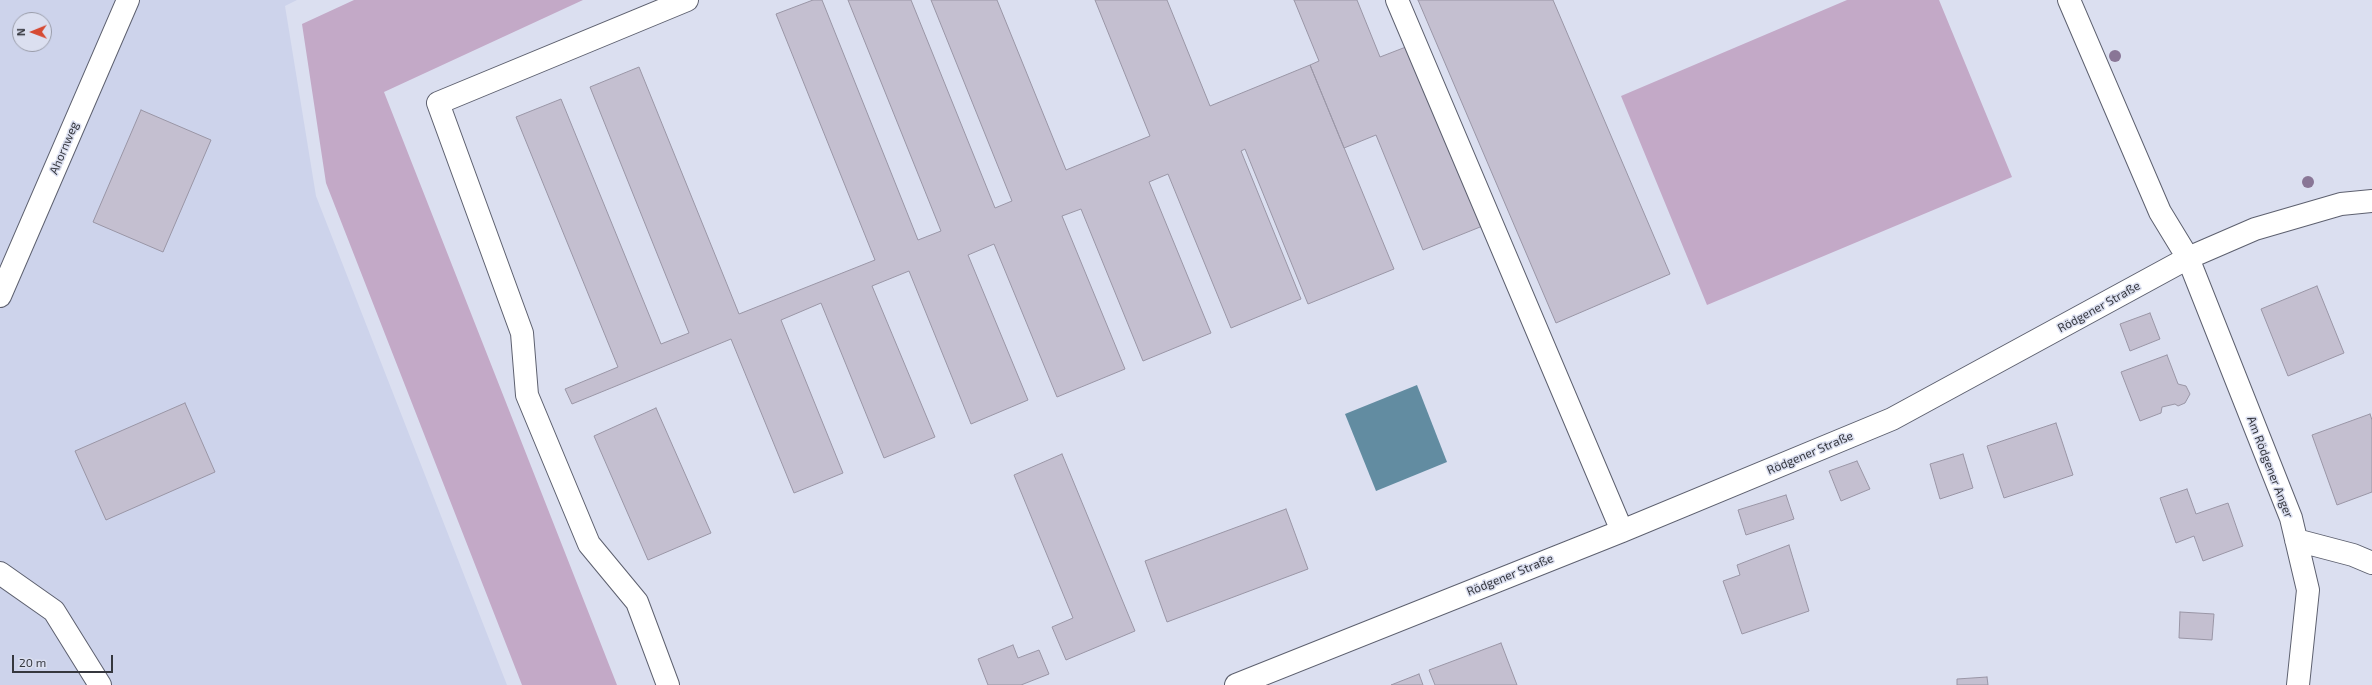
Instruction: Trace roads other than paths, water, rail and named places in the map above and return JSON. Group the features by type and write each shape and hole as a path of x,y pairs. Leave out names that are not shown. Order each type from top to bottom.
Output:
{"street":[{"name":"Ahornweg","path":"0,296 128,0"},
{"path":"668,685 637,602 589,544 527,395 522,334 438,103 687,0"},
{"path":"1397,0 1622,531"},
{"name":"Am Rödgener Anger","path":"2069,0 2160,212 2188,258 2290,518 2308,590 2298,685"},
{"name":"Rödgener Straße","path":"1236,685 1622,531 1892,419 2188,258 2262,227 2341,204 2372,201"},
{"path":"2296,540 2353,555 2372,563"},
{"path":"0,573 54,612 100,685"}]}
